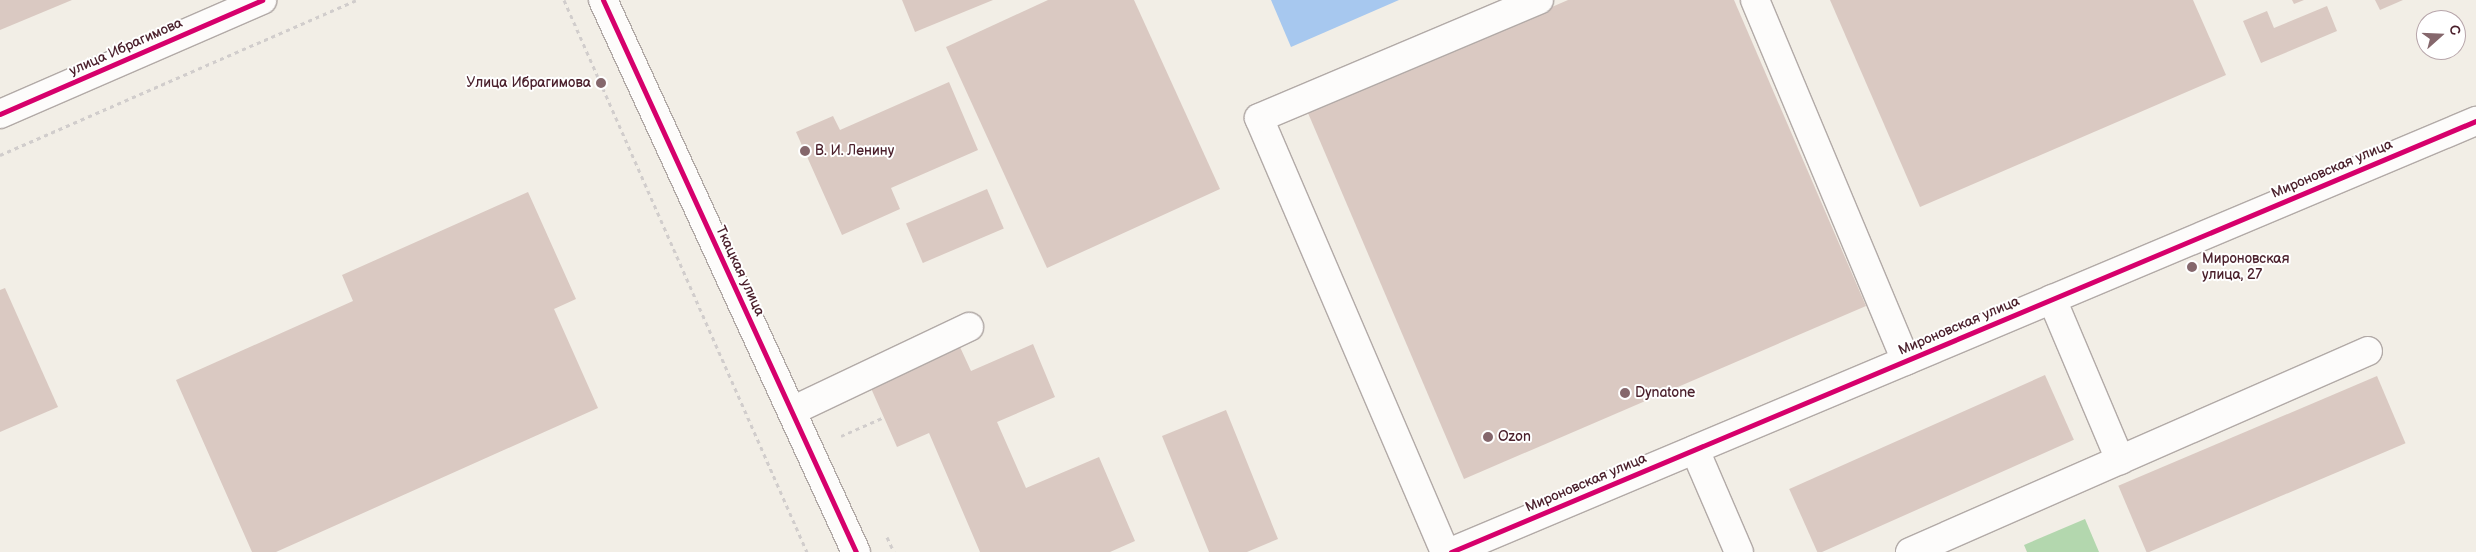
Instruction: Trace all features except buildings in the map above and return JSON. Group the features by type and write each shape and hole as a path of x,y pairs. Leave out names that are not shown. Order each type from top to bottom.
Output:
{"street":[{"name":"улица Ибрагимова","path":"0,114 262,0"},
{"name":"Ткацкая улица","path":"603,0 856,552"},
{"path":"1445,552 1259,118 1539,0"},
{"path":"1755,0 1906,361"},
{"name":"Мироновская улица","path":"1451,552 2476,121"},
{"path":"2052,299 2120,460"},
{"path":"792,411 969,327"},
{"path":"1910,552 2368,351"},
{"path":"1695,450 1739,552"}],"path":[{"path":"0,155 356,0"},
{"path":"564,0 807,552"},
{"path":"840,436 884,417"}],"green space":[{"path":"2085,519 2099,552 2027,552 2024,545"}],"water":[{"path":"1271,0 1399,0 1291,47"}],"cycle path":[{"path":"0,114 262,0"},
{"path":"603,0 856,552"},
{"path":"1451,552 2476,121"}],"place":[{"name":"Улица Ибрагимова","path":"601,83"},
{"name":"В. И. Ленину","path":"805,151"},
{"name":"Мироновская улица, 27","path":"2192,267"},
{"name":"Dynatone","path":"1625,393"},
{"name":"Ozon","path":"1488,437"}]}
